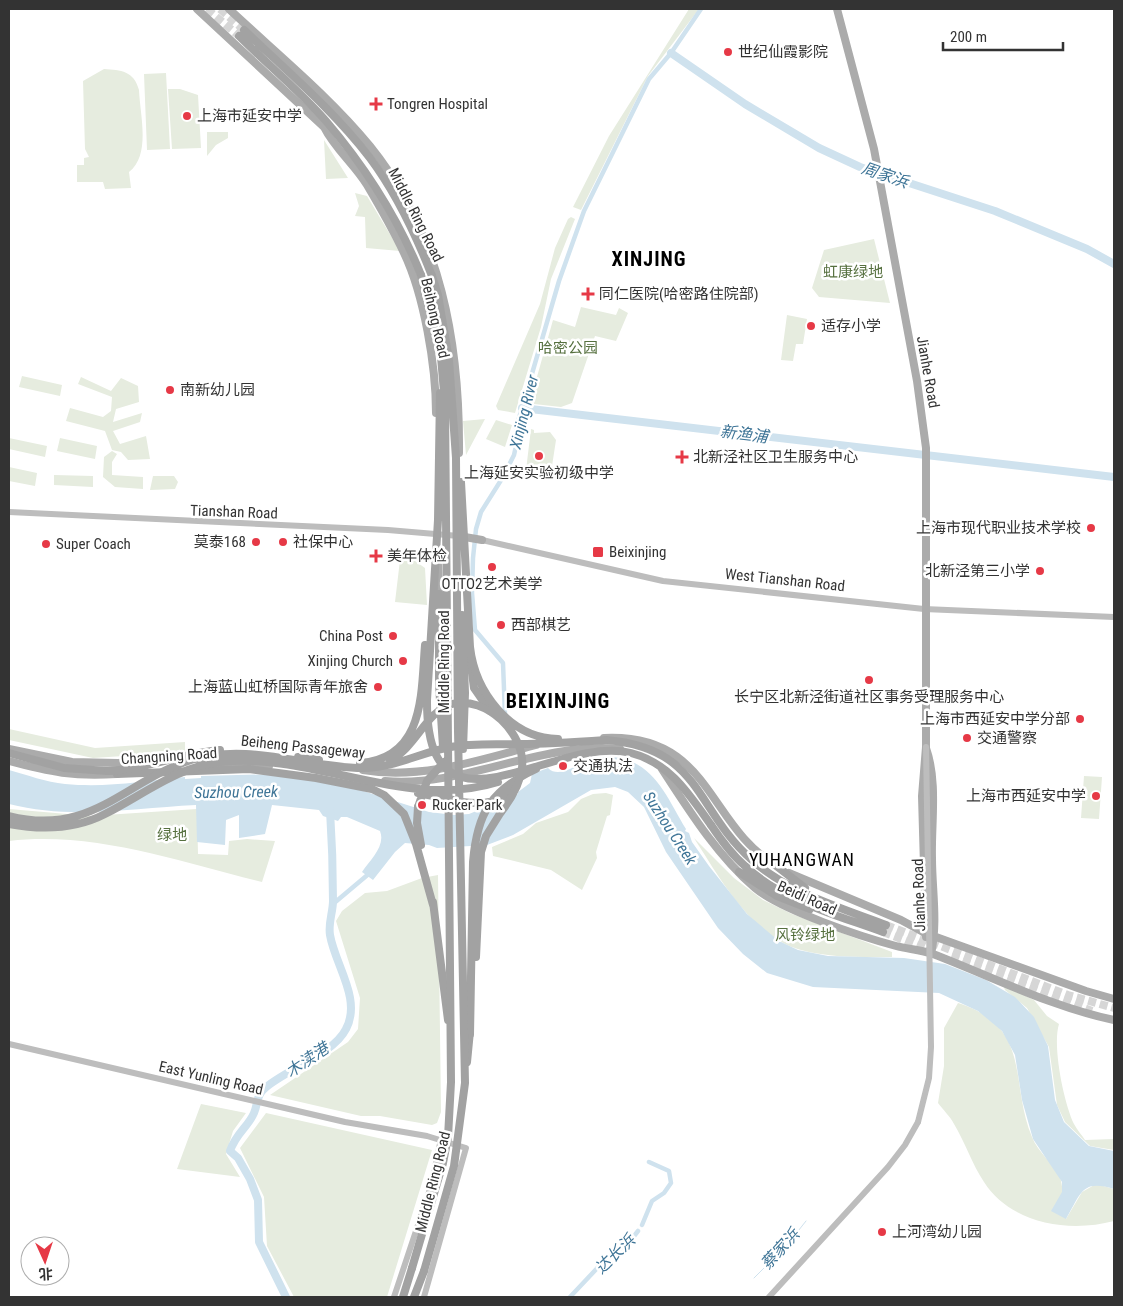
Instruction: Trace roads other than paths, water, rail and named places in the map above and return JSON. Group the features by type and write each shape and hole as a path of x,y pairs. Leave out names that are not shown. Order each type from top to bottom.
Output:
{"highway":[{"name":"Middle Ring Road","path":"403,1297 443,1163 450,1109 445,404 442,357 421,275 410,248 384,199 363,167 325,120 241,33 332,114 370,158 394,195 419,244 432,276 438,295 449,360 456,458 465,1083 454,1166 424,1271 414,1297"},
{"path":"332,106 370,158"},
{"path":"427,293 440,396 436,595 426,700 427,729 432,747 443,765 464,777 486,780 511,775 558,759 602,750 621,751 645,757 668,771 679,781 732,854 762,880 802,901 848,919"},
{"path":"456,458 461,482 474,688 483,703 513,734 520,750 522,766 513,795 482,844 470,1035 465,1083"},
{"path":"459,560 465,693 463,768 460,788"},
{"path":"266,754 352,764 374,762 391,754 408,737 420,707 426,638 436,595"},
{"path":"436,595 439,685 448,788"},
{"path":"470,647 475,671 487,696 500,712 516,725 554,739 606,740 635,744 661,754 686,775 740,848 753,861 789,884 885,929 825,915 799,906 777,896 738,872"},
{"path":"352,768 376,765 393,758 411,743 438,712 452,704 480,706 499,719"},
{"path":"451,1054 433,905 417,816 422,789 433,772 443,762 469,751 606,740"},
{"name":"Beiheng Passageway","path":"9,816 49,820 79,816 101,808 189,761 222,754 266,754 352,768 391,765 451,747 606,740"},
{"path":"9,751 45,764 80,771 122,770 147,766 198,752 234,749 266,750 319,760"},
{"path":"470,1035 473,862 476,836 488,806 500,790 529,772 558,759"},
{"name":"Beiheng Passageway","path":"9,824 49,827 80,823 104,815 181,772 202,765 222,762 278,763 408,787 437,790 490,785 558,759"},
{"path":"222,762 265,764 462,802 482,803 500,799 519,780"},
{"path":"118,774 249,770 360,785"},
{"path":"337,778 384,795 404,814 416,844 433,905"},
{"path":"774,864 806,889 830,903"},
{"path":"418,1297 424,1271"}],"main road":[{"name":"Beihong Road","path":"197,9 324,127 330,139 366,184 404,254 423,313 432,357 436,405 438,534 436,595"},
{"name":"Beihong Road","path":"228,9 332,106 370,147 395,182 415,218 439,280 449,315 457,372 459,560"},
{"name":"Jianhe Road","path":"838,9 874,149 881,196 917,381 926,448 924,609 926,747 922,796 925,933 931,954"},
{"name":"Tianshan Road","path":"9,512 459,536"},
{"name":"West Tianshan Road","path":"459,536 664,581 924,609 1114,617"},
{"name":"Beidi Road","path":"451,767 535,746 623,738 640,740 662,748 685,762 748,842 774,864 802,880 902,920 925,933 935,935 1086,991 1114,998"},
{"name":"Jianhe Road","path":"926,747 932,764 935,935 931,954"},
{"path":"768,1297 888,1167 905,1145 918,1122 929,1078 931,1047 926,747"},
{"name":"Beidi Road","path":"452,776 542,755 604,748 640,752 655,760 707,837 757,890 790,908 894,946 931,954 1078,1012 1114,1020"},
{"name":"Changning Road","path":"9,751 72,762 94,763 192,757 283,756 379,772 415,772 451,767"},
{"name":"Changning Road","path":"9,761 51,772 84,777 192,767 254,765 282,766 397,782 452,776"},
{"name":"East Yunling Road","path":"9,1044 345,1122 441,1139 466,1148 424,1297"},
{"path":"394,1297 431,1186 441,1139"}],"water":[{"name":"Suzhou Creek","path":"612,757 639,765 658,782 686,829 685,831 689,833 692,842 709,866 747,914 779,941 798,950 828,956 904,958 945,964 986,980 1015,997 1034,1017 1048,1046 1055,1100 1064,1122 1089,1146 1114,1151 1114,1189 1095,1186 1083,1191 1066,1219 1051,1211 1062,1192 1062,1182 1033,1139 1022,1100 1015,1055 1002,1031 978,1011 939,993 813,987 767,973 743,954 718,928 666,852 644,807 628,792 615,787 591,790 513,835 487,845 437,848 429,845 405,843 395,852 373,880 362,872 379,847 381,842 380,831 347,817 341,817 338,821 323,816 319,810 272,805 265,834 239,838 239,815 226,820 225,845 197,842 196,805 79,812 32,809 9,804 9,770 51,782 80,785 125,784 185,777 185,779 201,778 201,776 279,774 354,788 429,812 454,815 469,814 518,794 530,783 532,774 548,768 558,772 564,771 592,759"}],"waterway":[{"name":"Xinjing River","path":"505,715 503,663 475,630 472,593 476,529 481,512 503,477 514,455 518,437 516,428 559,281 584,211 649,79 671,53 701,9"},
{"name":"周家浜","path":"671,53 745,104 819,148 860,167 995,211 1087,249 1114,264"},
{"name":"新渔浦","path":"522,408 1114,477"},
{"name":"木渎港","path":"286,1297 259,1242 258,1200 250,1179 238,1158 230,1151 235,1139 251,1118 261,1092 283,1075 331,1047 346,1029 350,1018 349,994 330,935 333,901 330,810"},
{"path":"333,904 371,872"},
{"name":"达长浜","path":"642,1225 652,1201 664,1193 671,1183 669,1171 649,1162"},
{"name":"蔡家浜","path":"754,1278 787,1245 806,1221"},
{"name":"达长浜","path":"570,1297 603,1262 631,1240 638,1231"}],"tunnel":[{"path":"207,9 239,36"},
{"path":"220,9 244,30"},
{"path":"886,925 1068,995 1114,1008"},
{"path":"883,932 935,952"},
{"path":"951,957 1092,1011"}],"place":[{"name":"世纪仙霞影院","path":"728,52"},
{"name":"Tongren Hospital","path":"376,104"},
{"name":"上海市延安中学","path":"187,116"},
{"name":"同仁医院(哈密路住院部)","path":"588,294"},
{"name":"适存小学","path":"811,326"},
{"name":"南新幼儿园","path":"170,390"},
{"name":"上海延安实验初级中学","path":"539,456"},
{"name":"北新泾社区卫生服务中心","path":"682,457"},
{"name":"上海市现代职业技术学校","path":"1091,528"},
{"name":"莫泰168","path":"256,542"},
{"name":"社保中心","path":"283,542"},
{"name":"Super Coach","path":"46,544"},
{"name":"Beixinjing","path":"598,552"},
{"name":"美年体检","path":"376,556"},
{"name":"OTTO2艺术美学","path":"492,567"},
{"name":"北新泾第三小学","path":"1040,571"},
{"name":"西部棋艺","path":"501,625"},
{"name":"China Post","path":"393,636"},
{"name":"Xinjing Church","path":"403,661"},
{"name":"长宁区北新泾街道社区事务受理服务中心","path":"869,680"},
{"name":"上海蓝山虹桥国际青年旅舍","path":"378,687"},
{"name":"上海市西延安中学分部","path":"1080,719"},
{"name":"交通警察","path":"967,738"},
{"name":"交通执法","path":"563,766"},
{"name":"上海市西延安中学","path":"1096,796"},
{"name":"Rucker Park","path":"422,805"},
{"name":"上河湾幼儿园","path":"882,1232"}],"district":[{"name":"XINJING","path":"649,259"},
{"name":"BEIXINJING","path":"558,701"},
{"name":"YUHANGWAN","path":"802,859"}],"park label":[{"name":"虹康绿地","path":"853,272"},
{"name":"哈密公园","path":"568,348"},
{"name":"绿地","path":"172,835"},
{"name":"风铃绿地","path":"805,935"}]}
